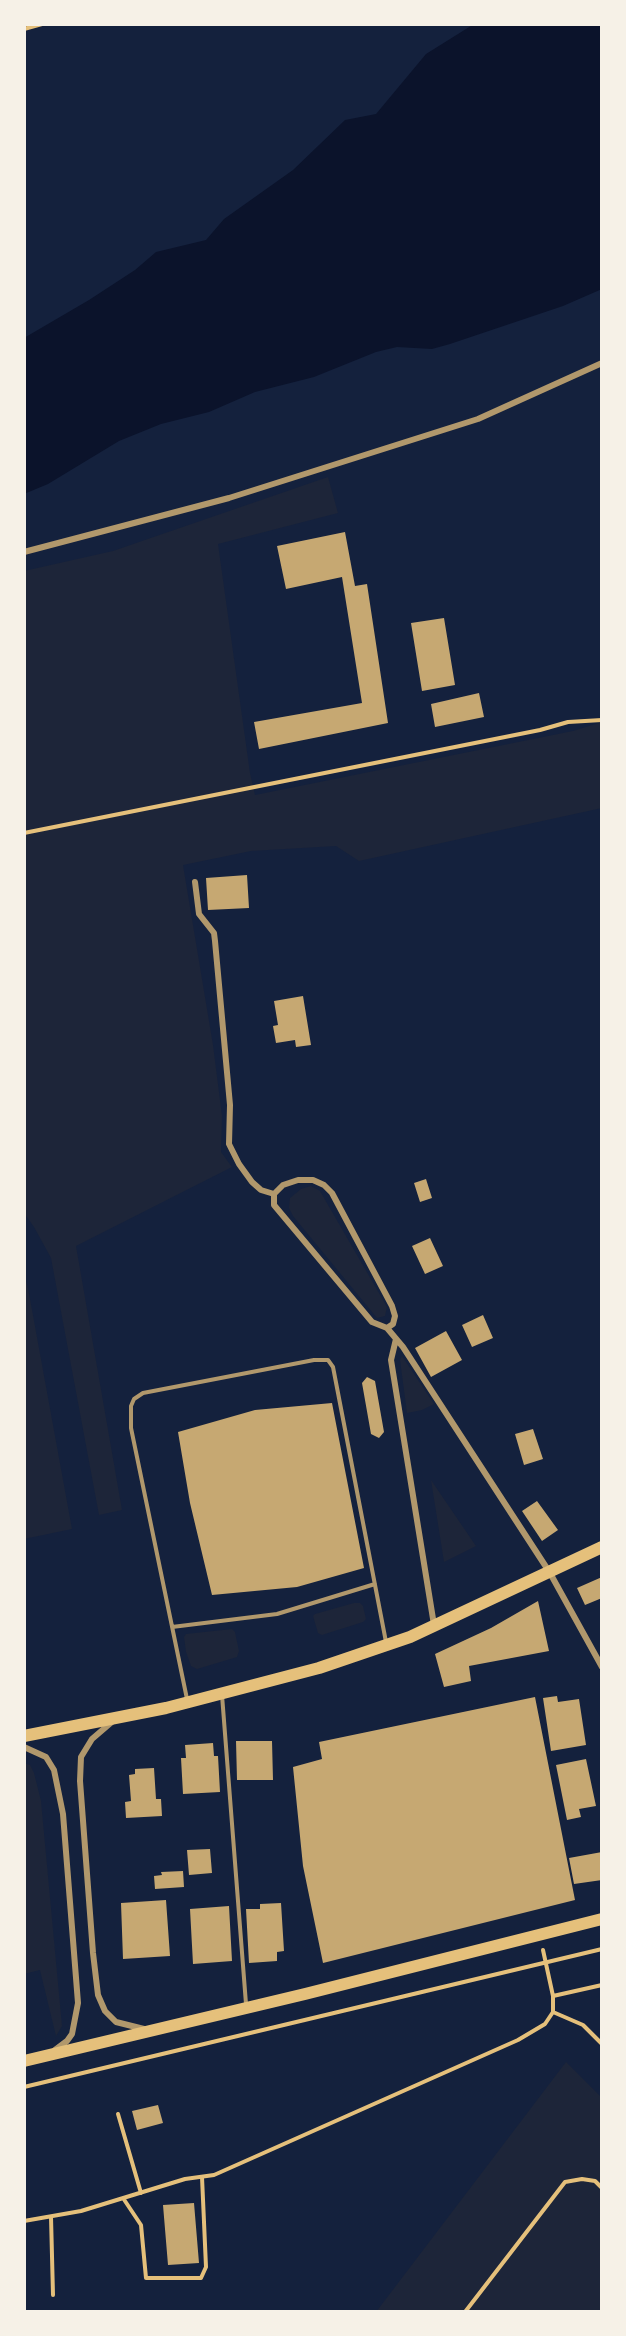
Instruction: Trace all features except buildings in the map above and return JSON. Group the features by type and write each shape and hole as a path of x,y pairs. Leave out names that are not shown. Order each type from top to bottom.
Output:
{"main road":[{"path":"24,1736 222,1694 318,1668 386,1646 434,1627 602,1547"},
{"path":"24,2061 305,1994 602,1919"}],"street":[{"path":"24,552 228,498 478,419 602,363"},
{"path":"195,882 199,914 214,933 230,1105 229,1144 239,1164 252,1182 261,1190 274,1194"},
{"path":"387,1328 393,1324 395,1316 392,1306 332,1193 324,1185 313,1180 298,1180 283,1185 274,1194 274,1205 372,1322 387,1328 403,1347 550,1573 602,1667"},
{"path":"396,1339 391,1359 434,1627"},
{"path":"118,1716 85,1748 81,1765 80,1781 98,1995 105,2011 116,2022 141,2029 158,2028"},
{"path":"24,1748 46,1757 54,1770 63,1814 75,1954 78,2003 76,2019 67,2041 50,2054"}],"lane":[{"path":"188,1702 131,1428 131,1406 134,1400 143,1394 314,1359 328,1360 333,1367 386,1646"},
{"path":"172,1627 277,1614 375,1584"},
{"path":"222,1694 247,2007"}],"path":[{"path":"24,29 42,24"},
{"path":"24,833 540,730 568,722 602,720"},
{"path":"24,2221 81,2211 185,2180 214,2175 518,2040 545,2024 553,2012 553,1996 539,1934"},
{"path":"24,2087 602,1949"},
{"path":"553,1996 602,1985"},
{"path":"553,2012 583,2025 602,2044"},
{"path":"118,2114 141,2193"},
{"path":"123,2198 141,2225 146,2278 201,2278 206,2267 202,2177"},
{"path":"465,2312 565,2182 582,2179 595,2181 602,2188"},
{"path":"51,2217 53,2295"}],"shaded area":[{"path":"474,24 602,24 602,289 563,306 450,344 432,349 397,347 376,352 314,377 255,392 209,412 161,424 119,441 48,484 24,494 24,338 89,300 135,270 156,252 206,240 224,219 293,170 345,120 376,114 426,54"},
{"path":"328,477 338,513 218,544 255,795 573,731 602,722 602,808 359,861 336,846 251,851 183,865 213,1045 222,1116 221,1152 232,1167 76,1246 122,1510 99,1515 51,1258 24,1213 24,571 113,551"},
{"path":"311,1186 320,1191 387,1307 385,1316 377,1318 293,1216 289,1208 290,1198 301,1189"},
{"path":"24,1274 72,1529 24,1539"},
{"path":"402,1356 434,1404 422,1410 407,1413 400,1360"},
{"path":"431,1480 476,1546 444,1562"},
{"path":"360,1603 363,1606 366,1619 363,1622 322,1635 318,1633 313,1616 315,1614"},
{"path":"232,1629 235,1632 239,1651 237,1657 197,1669 191,1666 186,1652 184,1637 186,1634"},
{"path":"24,1763 30,1765 34,1773 41,1801 62,2026 56,2036 40,1970 24,1974"},
{"path":"566,2062 602,2098 602,2312 376,2312"}]}
